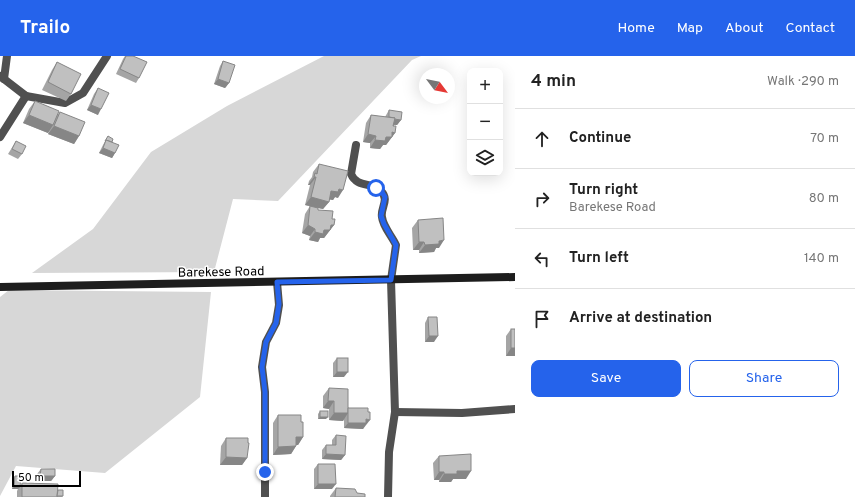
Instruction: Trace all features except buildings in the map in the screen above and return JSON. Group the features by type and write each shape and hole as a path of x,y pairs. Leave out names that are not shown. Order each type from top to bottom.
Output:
{"main road":[{"name":"Barekese Road","path":"0,287 515,277"}],"street":[{"path":"7,56 2,77 26,96 65,103 73,100 83,93 108,56"},
{"path":"0,137 26,96"},
{"path":"356,145 351,174 357,182 376,188 382,192 385,197 381,216 396,245 391,280 395,412 389,452 388,497"},
{"path":"265,497 265,392 262,367 266,342 276,323 279,304 277,282"},
{"path":"395,412 462,413 515,409"}],"shaded area":[{"path":"324,56 421,56 412,60 278,201 233,199 214,272 32,273 93,229 151,152 227,106"},
{"path":"9,290 211,292 200,397 105,473 16,466 0,496 0,297"}],"route":[{"path":"265,472 265,392 262,367 266,342 276,323 279,304 277,282 391,280 396,245 381,216 386,202 385,197 382,192 376,188"}]}
